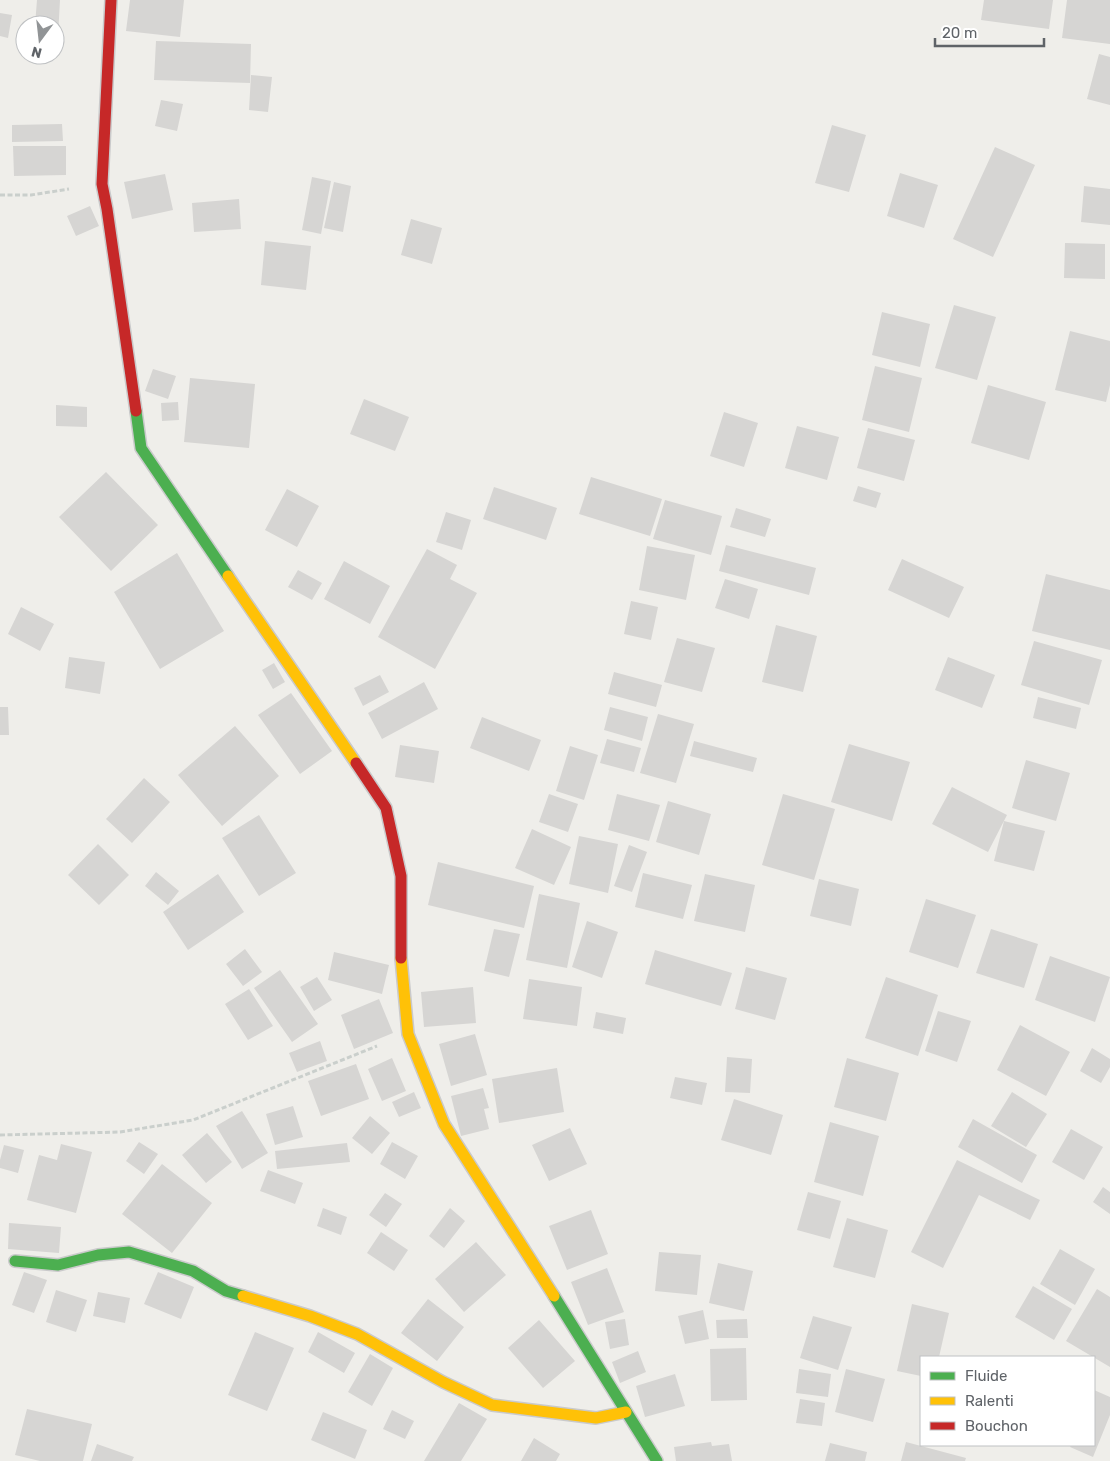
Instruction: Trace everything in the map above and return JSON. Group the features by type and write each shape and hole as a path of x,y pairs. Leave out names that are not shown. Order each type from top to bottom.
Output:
{"street":[{"path":"111,0 102,184 141,448 386,808 401,876 401,964 408,1034 444,1124 657,1461"},
{"path":"15,1260 58,1265 98,1254 129,1252 193,1271 226,1291 310,1316 357,1334 443,1382 492,1405 596,1418 626,1412"}],"path":[{"path":"0,195 31,196 102,184"},
{"path":"0,1135 120,1132 193,1120 408,1034"}],"building":[{"path":"37,0 60,0 59,15 36,15"},
{"path":"130,0 184,0 180,37 126,31"},
{"path":"984,0 1053,0 1049,29 981,20"},
{"path":"1067,0 1110,0 1110,44 1062,38"},
{"path":"0,13 12,15 8,38 0,36"},
{"path":"156,41 251,44 250,83 154,80"},
{"path":"1099,54 1110,57 1110,105 1087,99"},
{"path":"251,75 272,77 268,112 249,110"},
{"path":"161,100 183,104 177,131 155,126"},
{"path":"62,124 63,141 12,142 12,125"},
{"path":"832,125 866,135 849,192 815,183"},
{"path":"13,146 66,146 66,175 14,176"},
{"path":"995,147 1035,165 993,257 953,239"},
{"path":"900,173 938,185 924,228 887,216"},
{"path":"165,174 173,210 132,219 124,182"},
{"path":"312,177 331,181 321,234 302,230"},
{"path":"334,182 351,186 343,232 324,228"},
{"path":"1084,186 1110,189 1110,225 1081,222"},
{"path":"239,199 241,229 194,232 192,203"},
{"path":"90,206 99,226 76,236 67,216"},
{"path":"411,219 442,228 432,264 401,255"},
{"path":"265,241 311,246 306,290 261,285"},
{"path":"1065,243 1105,244 1105,279 1064,278"},
{"path":"954,305 996,317 977,380 935,368"},
{"path":"882,312 930,324 920,367 872,355"},
{"path":"1070,331 1110,341 1110,385 1106,402 1055,390"},
{"path":"875,366 922,378 909,432 862,420"},
{"path":"153,369 176,376 168,399 145,391"},
{"path":"190,378 255,384 249,448 184,442"},
{"path":"988,385 1046,402 1029,460 971,443"},
{"path":"364,399 409,417 395,451 350,434"},
{"path":"178,402 179,420 162,421 161,403"},
{"path":"56,405 87,407 87,427 56,426"},
{"path":"724,412 758,423 744,467 710,456"},
{"path":"797,426 839,437 827,480 785,468"},
{"path":"868,428 915,440 904,481 857,468"},
{"path":"106,472 158,525 111,571 59,517"},
{"path":"591,477 662,499 650,536 579,514"},
{"path":"858,486 881,493 876,508 853,501"},
{"path":"494,487 557,508 546,540 483,519"},
{"path":"287,489 319,506 297,547 265,530"},
{"path":"665,500 722,516 711,555 653,539"},
{"path":"736,508 771,519 765,537 730,527"},
{"path":"446,512 471,520 462,550 436,542"},
{"path":"726,545 816,568 809,595 719,571"},
{"path":"647,546 695,555 686,600 639,590"},
{"path":"427,549 457,565 450,579 477,593 435,669 378,637"},
{"path":"177,553 224,631 160,669 114,592"},
{"path":"902,559 964,587 949,618 888,590"},
{"path":"344,561 390,586 370,624 324,599"},
{"path":"298,570 322,583 312,600 288,587"},
{"path":"1046,574 1110,590 1110,650 1032,631"},
{"path":"725,579 758,589 749,619 715,608"},
{"path":"631,601 658,607 651,640 624,634"},
{"path":"21,607 54,624 40,651 8,634"},
{"path":"776,625 817,636 803,692 762,682"},
{"path":"677,638 715,648 702,692 664,682"},
{"path":"1034,641 1102,660 1089,705 1021,685"},
{"path":"69,657 105,662 100,694 65,688"},
{"path":"948,657 995,675 982,708 935,690"},
{"path":"274,663 285,682 273,689 262,670"},
{"path":"614,672 662,685 656,707 608,694"},
{"path":"380,675 389,692 363,706 354,688"},
{"path":"424,682 438,709 382,739 368,713"},
{"path":"291,693 332,751 300,774 258,715"},
{"path":"1038,697 1081,708 1076,729 1033,718"},
{"path":"0,707 8,707 9,735 0,735"},
{"path":"610,707 648,717 642,741 604,730"},
{"path":"658,714 694,724 676,783 640,773"},
{"path":"482,717 541,740 529,771 470,748"},
{"path":"235,726 279,776 222,826 178,775"},
{"path":"607,739 641,748 634,772 600,763"},
{"path":"694,741 757,758 753,772 690,756"},
{"path":"849,744 910,762 892,821 831,802"},
{"path":"400,745 439,751 434,783 395,777"},
{"path":"570,746 598,755 584,800 556,791"},
{"path":"1026,760 1070,773 1056,821 1012,808"},
{"path":"144,778 170,802 132,843 106,819"},
{"path":"952,787 1007,815 988,852 932,824"},
{"path":"549,794 578,804 568,832 539,822"},
{"path":"617,794 660,805 649,841 608,830"},
{"path":"783,794 835,809 814,880 762,865"},
{"path":"668,801 711,814 699,855 656,842"},
{"path":"259,815 296,873 259,896 222,838"},
{"path":"1004,821 1045,831 1034,871 994,861"},
{"path":"532,829 571,847 554,885 515,868"},
{"path":"579,836 618,844 608,893 569,884"},
{"path":"98,844 129,875 99,905 68,875"},
{"path":"629,845 647,852 632,892 614,886"},
{"path":"438,862 534,886 524,928 428,905"},
{"path":"156,872 179,891 168,905 145,886"},
{"path":"643,873 692,885 683,919 635,907"},
{"path":"218,874 244,912 188,950 163,912"},
{"path":"705,874 755,885 745,932 694,921"},
{"path":"819,879 859,889 851,926 810,916"},
{"path":"539,894 580,903 567,968 526,960"},
{"path":"926,899 976,915 958,968 909,952"},
{"path":"587,921 618,932 602,978 572,967"},
{"path":"494,929 520,934 509,977 484,971"},
{"path":"991,929 1038,944 1024,988 976,973"},
{"path":"245,949 262,972 243,986 226,964"},
{"path":"655,950 732,973 721,1006 645,984"},
{"path":"334,952 389,965 382,994 328,980"},
{"path":"1050,956 1110,977 1095,1022 1035,1000"},
{"path":"746,967 787,978 775,1020 735,1009"},
{"path":"280,970 318,1024 292,1042 254,988"},
{"path":"317,977 332,1000 314,1011 300,987"},
{"path":"886,977 938,995 918,1056 865,1038"},
{"path":"529,979 582,987 577,1026 523,1019"},
{"path":"473,987 476,1023 424,1027 421,992"},
{"path":"249,989 273,1026 248,1040 225,1004"},
{"path":"379,999 393,1033 354,1049 341,1015"},
{"path":"938,1011 971,1021 957,1062 925,1051"},
{"path":"596,1012 626,1018 623,1034 593,1028"},
{"path":"1020,1025 1070,1052 1046,1096 997,1070"},
{"path":"475,1034 487,1075 451,1086 439,1044"},
{"path":"320,1041 327,1061 297,1072 289,1053"},
{"path":"1092,1048 1110,1059 1110,1067 1101,1083 1080,1071"},
{"path":"727,1057 752,1059 750,1093 725,1092"},
{"path":"392,1058 406,1091 382,1101 368,1069"},
{"path":"847,1058 899,1073 886,1121 834,1107"},
{"path":"356,1064 369,1099 321,1116 308,1081"},
{"path":"557,1068 564,1112 499,1123 492,1079"},
{"path":"675,1077 707,1083 702,1105 670,1098"},
{"path":"483,1088 489,1108 484,1109 489,1129 461,1136 451,1096"},
{"path":"414,1092 421,1108 399,1117 392,1102"},
{"path":"1012,1092 1047,1114 1026,1147 991,1126"},
{"path":"734,1099 783,1115 771,1155 721,1140"},
{"path":"293,1106 303,1137 275,1145 266,1114"},
{"path":"242,1111 268,1153 242,1169 216,1126"},
{"path":"370,1116 390,1133 372,1154 352,1138"},
{"path":"973,1119 1037,1155 1022,1183 958,1147"},
{"path":"830,1122 879,1136 863,1196 814,1182"},
{"path":"570,1128 587,1164 549,1181 532,1145"},
{"path":"1071,1129 1103,1147 1084,1180 1052,1162"},
{"path":"207,1133 232,1162 206,1183 182,1155"},
{"path":"139,1142 158,1154 144,1174 126,1161"},
{"path":"392,1142 418,1156 405,1179 380,1164"},
{"path":"347,1143 350,1162 277,1169 275,1151"},
{"path":"61,1144 92,1152 76,1213 27,1200 39,1155 57,1160"},
{"path":"4,1145 24,1150 18,1173 0,1168"},
{"path":"957,1160 1040,1200 1030,1220 979,1195 943,1268 911,1252"},
{"path":"162,1164 212,1203 172,1253 122,1214"},
{"path":"268,1170 303,1183 295,1204 260,1191"},
{"path":"1103,1187 1110,1192 1110,1214 1093,1202"},
{"path":"808,1192 841,1201 830,1239 797,1230"},
{"path":"385,1193 402,1204 386,1227 369,1215"},
{"path":"323,1208 347,1217 341,1235 317,1226"},
{"path":"450,1208 465,1221 444,1248 429,1236"},
{"path":"591,1210 608,1254 567,1270 549,1226"},
{"path":"847,1218 888,1230 875,1278 833,1267"},
{"path":"9,1223 61,1227 59,1253 8,1249"},
{"path":"381,1232 408,1250 394,1271 367,1253"},
{"path":"476,1242 506,1275 464,1312 435,1279"},
{"path":"1060,1249 1095,1269 1075,1305 1040,1284"},
{"path":"659,1252 701,1255 697,1295 655,1291"},
{"path":"718,1263 753,1271 744,1311 709,1303"},
{"path":"607,1268 624,1312 588,1325 571,1282"},
{"path":"24,1272 47,1280 34,1313 12,1305"},
{"path":"158,1272 194,1287 181,1319 144,1304"},
{"path":"1033,1286 1072,1309 1054,1340 1015,1317"},
{"path":"1097,1289 1110,1297 1110,1367 1095,1358 1095,1356 1091,1356 1066,1341"},
{"path":"56,1290 87,1300 76,1332 46,1322"},
{"path":"98,1292 130,1298 125,1323 93,1316"},
{"path":"428,1299 464,1327 437,1361 401,1333"},
{"path":"912,1304 949,1313 939,1356 920,1356 920,1376 897,1371"},
{"path":"703,1310 709,1339 685,1344 678,1316"},
{"path":"813,1316 852,1327 838,1370 800,1358"},
{"path":"625,1319 629,1345 610,1349 605,1322"},
{"path":"747,1319 748,1338 717,1338 716,1320"},
{"path":"539,1320 575,1361 543,1388 508,1348"},
{"path":"255,1332 294,1348 267,1411 228,1395"},
{"path":"318,1332 355,1353 344,1373 308,1352"},
{"path":"746,1348 747,1400 711,1401 710,1349"},
{"path":"638,1351 646,1372 620,1383 612,1362"},
{"path":"370,1354 393,1368 372,1406 348,1392"},
{"path":"799,1369 831,1374 828,1397 796,1393"},
{"path":"846,1369 885,1379 873,1422 835,1412"},
{"path":"675,1374 685,1406 645,1417 636,1386"},
{"path":"1095,1390 1110,1397 1110,1415 1093,1457 1070,1447 1095,1446"},
{"path":"800,1399 825,1403 822,1426 796,1423"},
{"path":"459,1403 487,1419 461,1461 424,1461"},
{"path":"27,1409 92,1424 83,1461 40,1461 15,1455"},
{"path":"392,1410 414,1421 405,1439 383,1429"},
{"path":"323,1412 367,1430 355,1459 311,1440"},
{"path":"534,1438 560,1454 556,1461 521,1461"},
{"path":"711,1442 712,1446 729,1444 732,1461 676,1461 674,1447"},
{"path":"906,1442 966,1458 965,1461 901,1461"},
{"path":"830,1443 867,1452 865,1461 825,1461"},
{"path":"97,1444 134,1457 132,1461 91,1461"}],"traffic: fast":[{"path":"136,411 141,448 228,576"},
{"path":"15,1261 58,1265 98,1255 129,1252 193,1271 226,1291 243,1296"},
{"path":"554,1296 657,1461"}],"traffic: slow":[{"path":"228,576 356,763"},
{"path":"401,958 408,1034 444,1124 554,1296"},
{"path":"243,1296 310,1316 357,1334 443,1382 492,1405 596,1418 626,1412"}],"traffic: jam":[{"path":"111,0 102,184 136,411"},
{"path":"356,763 386,808 401,876 401,958"}]}
